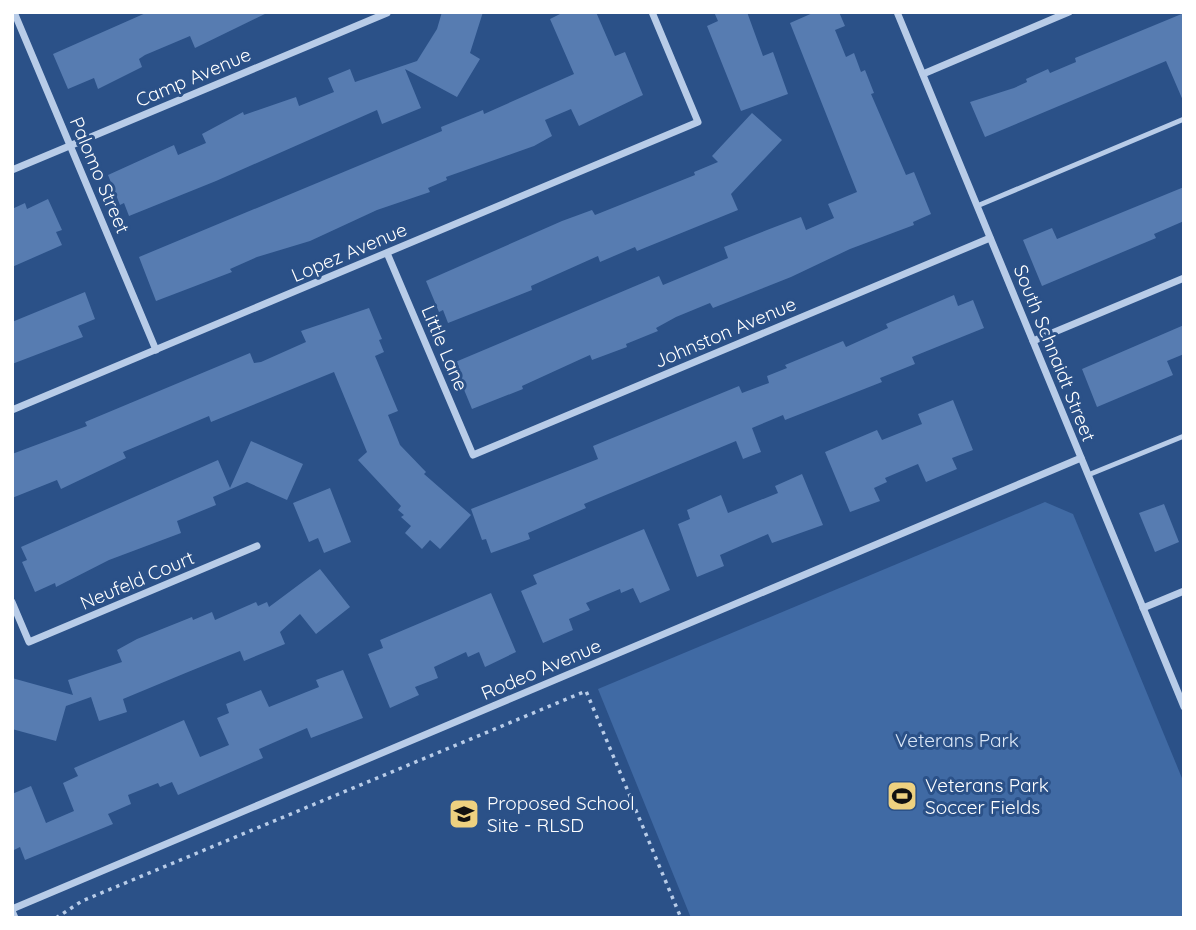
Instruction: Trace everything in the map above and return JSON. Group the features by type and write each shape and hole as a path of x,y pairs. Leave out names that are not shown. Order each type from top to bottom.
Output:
{"street":[{"name":"Palomo Street","path":"14,12 156,350"},
{"name":"Camp Avenue","path":"12,170 387,12"},
{"name":"Lopez Avenue","path":"12,410 698,122 652,12"},
{"name":"South Schnaidt Street","path":"897,12 1184,707"},
{"path":"923,74 1069,12"},
{"name":"Johnston Avenue","path":"473,455 990,238"},
{"name":"Little Lane","path":"387,253 473,455"},
{"path":"1033,341 1184,278"},
{"name":"Rodeo Avenue","path":"12,910 1081,458"},
{"name":"Neufeld Court","path":"12,601 29,642 257,546"},
{"path":"1143,608 1184,591"},
{"path":"12,910 15,918"}],"lane":[{"path":"977,206 1184,119"},
{"path":"1088,475 1184,436"}],"path":[{"path":"56,918 82,901 586,691 681,918"}],"green space":[{"name":"Veterans Park","path":"1045,502 1073,514 1184,783 1184,918 691,918 598,689"}],"building":[{"path":"148,12 267,13 195,48 190,36 145,55 139,59 142,67 98,89 94,78 68,89 53,54"},
{"path":"442,12 483,12 470,53 480,59 457,97 405,69 421,108 382,124 377,110 129,216 124,203 120,205 108,175 174,145 178,155 206,143 202,134 243,112 244,115 296,97 299,106 334,92 328,78 350,69 355,82 417,61 437,29"},
{"path":"564,12 596,12 615,56 625,52 643,95 579,126 571,109 545,120 552,136 534,146 446,177 447,180 428,188 430,192 377,210 310,241 257,257 230,269 232,272 156,301 139,257 442,131 441,127 483,110 484,114 574,74 550,19"},
{"path":"714,12 747,12 763,56 773,52 788,94 741,111 707,26 718,21"},
{"path":"815,12 839,12 845,26 835,30 846,57 854,53 861,72 865,70 874,93 871,94 906,175 914,172 931,214 913,222 914,225 850,249 791,277 713,308 710,303 676,317 656,328 658,331 626,344 627,347 592,360 590,355 522,386 523,389 472,409 453,363 659,276 663,285 728,258 724,247 801,217 806,230 834,218 828,204 857,192 790,23"},
{"path":"1184,13 1184,103 1166,61 985,137 970,102 1014,88 1048,69 1050,73 1076,62 1075,58"},
{"path":"752,113 782,140 731,194 738,210 637,251 635,247 600,262 598,256 531,286 532,290 448,323 443,310 439,312 426,281 562,221 592,210 595,215 695,175 694,172 718,162 712,156"},
{"path":"1184,187 1184,221 1154,234 1156,238 1042,286 1023,240 1052,228 1057,239"},
{"path":"48,199 62,230 56,232 62,245 12,267 12,209 25,203 27,209"},
{"path":"85,292 95,319 78,326 83,337 12,364 12,322"},
{"path":"954,295 958,306 973,300 984,328 912,357 915,364 880,378 882,382 785,420 783,415 752,428 761,452 743,459 736,441 584,504 586,508 528,533 530,539 491,553 486,539 482,540 471,509 598,459 593,446 739,386 742,393 769,383 767,376 787,368 785,365 843,341 846,347 888,328 886,324"},
{"path":"369,308 382,339 379,340 384,352 375,356 398,411 388,415 400,445 426,472 424,474 471,515 440,549 430,540 422,549 405,533 411,526 401,517 404,515 398,510 401,506 358,460 367,452 334,372 211,422 209,416 123,452 126,458 61,489 57,480 12,498 12,454 87,426 85,422 250,353 254,363 261,362 306,342 301,331"},
{"path":"1184,325 1184,354 1167,361 1173,375 1097,407 1082,369"},
{"path":"953,400 973,450 952,458 957,469 926,482 918,464 885,478 887,482 874,488 880,501 850,512 825,452 877,430 882,440 922,424 918,414"},
{"path":"251,441 303,464 287,500 247,482 213,497 216,505 177,521 181,533 109,560 56,587 55,583 35,592 22,562 27,560 21,547 218,460 230,488"},
{"path":"802,474 823,525 772,543 768,534 720,555 724,566 697,577 678,524 690,519 687,510 721,495 728,513 778,493 775,486"},
{"path":"330,488 351,542 324,553 318,538 309,542 293,503"},
{"path":"1164,504 1179,542 1155,552 1139,513"},
{"path":"644,529 670,590 640,603 633,588 621,593 620,589 586,603 590,610 569,619 573,630 543,643 521,591 537,584 533,575"},
{"path":"320,569 350,607 316,634 300,614 280,632 285,644 244,661 240,651 123,699 127,712 99,721 91,697 66,706 56,741 12,729 12,678 73,695 68,680 122,662 117,650 137,639 212,612 215,620 256,602 258,606 267,602 269,607"},
{"path":"491,593 516,652 485,667 479,652 468,657 466,652 434,667 438,678 415,687 419,695 390,708 368,654 383,648 380,640"},
{"path":"343,670 363,718 311,738 307,728 259,749 263,758 178,795 172,782 160,787 158,783 128,795 131,804 108,814 113,824 25,860 20,847 12,851 12,794 31,786 46,823 74,811 63,783 78,776 74,768 184,720 200,757 229,745 217,718 229,713 226,704 261,690 269,707 319,687 316,680"}],"place":[{"name":"Veterans Park Soccer Fields","path":"902,796"},
{"name":"Proposed School Site - RLSD","path":"464,814"}]}
